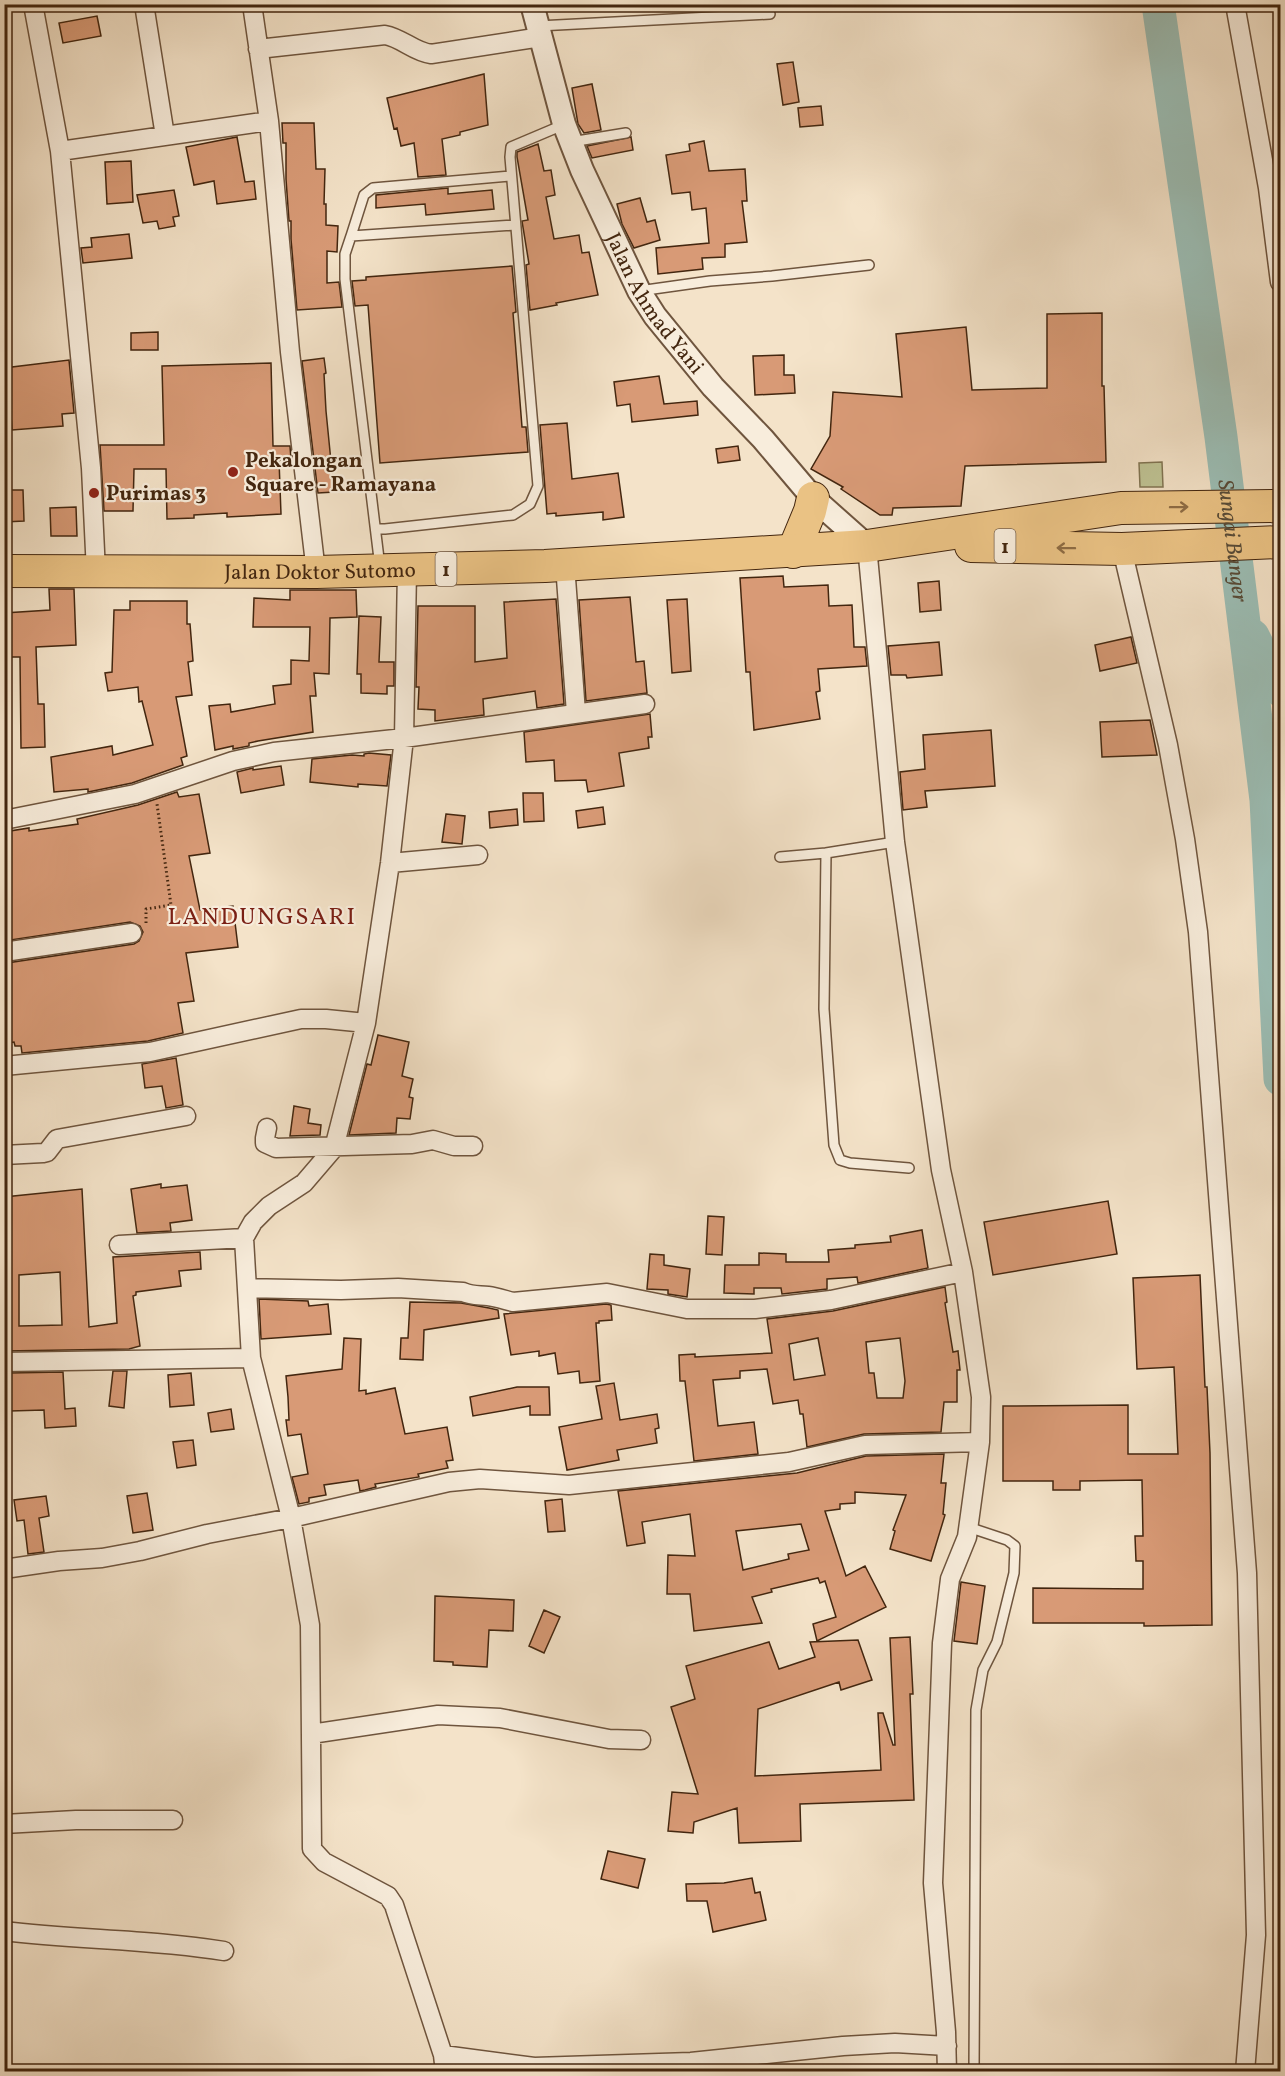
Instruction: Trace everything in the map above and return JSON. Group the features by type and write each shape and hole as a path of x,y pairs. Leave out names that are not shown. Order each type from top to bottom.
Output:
{"highway":[{"path":"793,552 813,498"},
{"name":"Jalan Doktor Sutomo","path":"4,571 316,572 565,565 877,545 1120,508 1281,506"},
{"name":"Jalan Doktor Sutomo","path":"877,545 1123,549 1281,542"}],"street":[{"path":"33,4 60,151 91,468 96,572"},
{"path":"144,4 165,136"},
{"path":"252,4 269,121 290,352 316,572"},
{"name":"Jalan Ahmad Yani","path":"532,4 567,133 639,291 655,316 713,387 763,439 813,498 877,545"},
{"path":"1235,4 1268,188 1281,282"},
{"path":"258,49 385,35 395,37 421,53 431,54 540,32"},
{"path":"60,151 269,121"},
{"path":"877,545 895,842 941,1170 963,1272 981,1397 980,1442 967,1537 950,1579 942,1643 933,1883 947,2046 947,2072"},
{"path":"1123,549 1168,745 1185,839 1198,932 1247,1572 1256,1935 1245,2072"},
{"path":"565,565 576,713"},
{"path":"394,570 404,738 390,863 366,1023 334,1148 304,1183 269,1206 253,1222 244,1238 251,1358 291,1518 310,1624 312,1849 324,1862 388,1896 394,1905 444,2063 534,2067 691,2062 843,2046 894,2043 947,2046"},
{"path":"4,820 155,788 222,764 274,752 404,738 645,704"},
{"path":"390,863 478,855"},
{"path":"4,951 132,933"},
{"path":"4,1066 150,1052 301,1019 366,1023"},
{"path":"4,1155 43,1153 47,1152 52,1142 57,1139 186,1116"},
{"path":"267,1128 266,1143 276,1148 334,1148 412,1144 433,1140 454,1146 472,1146"},
{"path":"119,1245 244,1238"},
{"path":"248,1288 341,1290 398,1288 463,1292 471,1296 491,1296 513,1302 607,1293 687,1309 755,1310 831,1300 963,1272"},
{"path":"4,1362 251,1358"},
{"path":"4,1569 140,1551 207,1534 291,1518 449,1482 480,1479 569,1485 789,1462 865,1445 980,1442"},
{"path":"311,1734 438,1715 500,1719 609,1739 641,1740"},
{"path":"4,1824 76,1820 173,1820"},
{"path":"4,1931 43,1936 153,1941 225,1951"}],"lane":[{"path":"540,32 770,14"},
{"path":"376,529 513,514 530,504 538,486 511,176 511,147 567,133 626,133"},
{"path":"394,570 376,529 345,279 345,254 364,195 374,188 511,176"},
{"path":"351,236 515,225"},
{"path":"639,291 710,281 869,265"},
{"path":"780,856 826,853 895,842"},
{"path":"826,853 824,1010 834,1145 840,1160 849,1163 909,1168"},
{"path":"968,1527 1007,1539 1015,1546 1016,1553 1014,1572 997,1642 983,1670 976,1710 974,2072"}],"path":[{"path":"132,933 147,931 146,909 171,905 155,788"}],"green space":[{"path":"1162,462 1163,487 1140,487 1139,463"}],"building":[{"path":"97,16 101,36 63,43 59,23"},
{"path":"793,62 799,102 783,105 777,64"},
{"path":"484,74 488,125 442,139 446,175 418,177 414,143 401,146 397,128 394,129 387,98"},
{"path":"592,84 601,130 584,133 578,124 572,88"},
{"path":"821,106 823,125 800,127 798,108"},
{"path":"282,123 314,123 316,169 325,169 326,225 338,226 337,252 327,251 327,283 339,282 342,307 297,310 286,179 286,143 283,143"},
{"path":"237,137 245,182 254,181 256,199 217,204 214,181 194,185 186,147"},
{"path":"631,137 633,150 592,158 587,146"},
{"path":"704,141 709,171 745,169 747,201 742,201 747,242 725,244 725,257 702,258 703,269 658,274 656,248 709,243 706,208 692,210 690,192 672,194 666,155 690,151 689,144"},
{"path":"538,144 544,171 551,170 555,195 546,197 554,239 579,235 582,253 589,252 598,295 530,310 526,265 529,264 522,221 528,220 517,152"},
{"path":"131,161 133,202 107,204 105,162"},
{"path":"448,188 448,194 492,190 494,209 426,215 425,204 376,208 376,195"},
{"path":"174,190 179,216 173,217 175,226 159,229 157,221 143,223 137,195"},
{"path":"640,198 647,222 655,220 660,240 634,248 622,224 617,204"},
{"path":"129,234 132,258 83,263 81,248 92,247 91,238"},
{"path":"512,266 516,312 513,313 522,427 526,427 528,452 380,463 368,305 355,306 352,281 366,280 366,277"},
{"path":"1102,313 1102,386 1104,386 1106,462 965,466 961,506 893,508 892,515 880,515 841,489 843,487 811,469 830,436 833,392 902,397 896,334 966,327 972,390 1047,388 1047,314"},
{"path":"158,332 158,350 131,350 131,333"},
{"path":"784,355 784,375 794,375 795,393 755,395 753,356"},
{"path":"324,358 326,411 334,492 318,493 302,361"},
{"path":"69,360 74,413 62,414 63,426 12,430 9,385 4,385 4,368"},
{"path":"271,363 273,446 290,446 291,460 279,460 281,514 227,517 227,513 167,519 166,469 134,469 133,511 104,511 100,445 164,445 162,366"},
{"path":"659,376 664,404 697,401 698,415 632,422 630,404 617,406 614,382"},
{"path":"567,423 572,479 618,473 624,517 603,520 603,512 556,516 556,513 547,514 540,425"},
{"path":"738,446 740,460 718,463 716,449"},
{"path":"4,490 23,490 24,521 4,522"},
{"path":"76,507 77,536 51,536 50,508"},
{"path":"783,576 784,587 828,585 829,606 852,605 854,647 865,647 867,666 818,669 820,691 816,692 820,719 754,730 750,672 746,672 740,578"},
{"path":"939,581 941,610 920,612 918,583"},
{"path":"49,589 74,589 76,645 36,647 38,704 44,704 45,747 21,748 20,657 4,657 4,613 50,610"},
{"path":"290,590 356,590 357,617 330,618 329,674 314,673 316,696 310,696 313,732 258,741 249,743 249,746 233,749 233,746 215,750 209,706 230,704 231,712 275,704 273,686 291,684 291,660 309,661 310,627 253,627 254,598 290,600"},
{"path":"630,597 636,662 644,661 647,693 586,701 579,600"},
{"path":"556,599 564,704 537,708 535,691 483,699 484,715 435,721 435,710 418,709 419,687 416,687 418,606 475,606 475,662 507,658 504,602"},
{"path":"687,599 691,671 672,673 667,600"},
{"path":"130,601 187,601 187,624 190,624 193,661 188,662 192,695 176,697 187,756 181,758 183,765 132,783 88,792 88,789 54,792 51,757 112,746 113,755 153,745 142,701 139,702 138,687 108,691 105,673 112,672 114,610 130,610"},
{"path":"359,616 381,617 379,662 394,662 394,686 387,686 387,694 361,693 361,674 357,674"},
{"path":"1131,637 1137,663 1100,671 1095,645"},
{"path":"939,642 942,675 907,678 906,675 891,675 888,646"},
{"path":"650,714 652,737 648,737 649,748 619,753 624,786 588,792 586,780 555,781 554,760 526,762 524,732"},
{"path":"1150,720 1157,755 1102,757 1100,722"},
{"path":"991,730 995,786 925,791 927,807 903,810 900,772 925,769 923,735"},
{"path":"369,753 391,755 387,786 358,784 358,787 310,782 312,759 364,756"},
{"path":"281,766 284,785 241,793 237,772 253,768 253,770"},
{"path":"177,792 179,797 199,794 210,853 189,856 200,910 233,906 238,947 186,953 194,1001 178,1003 183,1033 148,1041 22,1053 21,1046 15,1046 14,1042 6,1043 4,984 9,984 7,963 134,944 139,941 143,932 140,926 130,922 4,941 4,832 78,824 77,819 138,805"},
{"path":"523,793 543,793 544,821 524,822"},
{"path":"603,807 605,824 578,828 576,811"},
{"path":"517,809 518,825 490,828 489,812"},
{"path":"446,814 465,816 462,844 442,842"},
{"path":"378,1035 409,1042 402,1076 413,1079 409,1097 413,1098 410,1119 397,1118 396,1133 349,1135 367,1064 371,1065"},
{"path":"176,1058 183,1105 166,1108 162,1086 145,1088 142,1064"},
{"path":"294,1106 310,1109 308,1123 321,1125 320,1135 290,1136"},
{"path":"161,1184 161,1188 187,1185 192,1220 170,1223 171,1231 137,1233 131,1189"},
{"path":"82,1189 89,1327 117,1323 113,1257 200,1252 201,1269 179,1271 181,1286 136,1292 133,1296 140,1346 129,1349 4,1351 4,1197","holes":["60,1272 62,1325 19,1326 19,1275"]},
{"path":"1108,1201 1117,1254 993,1275 984,1222"},
{"path":"708,1216 724,1217 722,1255 706,1254"},
{"path":"922,1230 928,1268 858,1283 857,1277 827,1279 827,1289 782,1294 781,1288 754,1288 754,1294 724,1293 725,1265 759,1265 759,1253 786,1254 786,1262 829,1262 828,1250 891,1242 890,1236"},
{"path":"650,1254 664,1255 664,1265 690,1269 687,1297 668,1294 668,1290 647,1289"},
{"path":"1200,1275 1210,1453 1212,1625 1033,1623 1033,1588 1143,1589 1143,1561 1136,1561 1135,1536 1143,1536 1142,1480 1080,1481 1080,1490 1053,1490 1053,1481 1003,1481 1003,1406 1128,1405 1128,1454 1178,1454 1174,1367 1137,1369 1133,1278"},
{"path":"945,1287 947,1302 945,1303 953,1352 958,1351 960,1370 957,1370 957,1402 944,1402 941,1432 864,1434 807,1447 803,1414 800,1414 798,1400 773,1404 767,1369 740,1371 740,1378 713,1380 718,1426 754,1422 758,1454 694,1461 685,1381 680,1381 679,1355 695,1354 695,1357 772,1353 767,1319 833,1311","holes":["818,1338 825,1375 794,1380 789,1344","900,1338 905,1381 903,1398 877,1398 874,1373 869,1373 866,1342"]},
{"path":"259,1299 308,1301 309,1306 328,1304 331,1334 261,1339"},
{"path":"410,1302 461,1303 489,1308 498,1310 499,1318 424,1330 423,1360 400,1359 401,1338 408,1338"},
{"path":"611,1305 612,1320 596,1323 600,1381 580,1383 579,1371 558,1374 555,1353 539,1356 539,1351 511,1355 504,1314"},
{"path":"344,1338 361,1339 359,1391 366,1390 366,1394 395,1388 405,1434 447,1427 453,1460 446,1461 448,1468 418,1474 419,1477 375,1484 376,1487 360,1491 358,1480 324,1485 326,1495 309,1498 309,1502 299,1504 292,1477 308,1474 301,1434 288,1436 286,1376 342,1369"},
{"path":"113,1371 127,1371 124,1408 109,1406"},
{"path":"63,1372 65,1409 75,1408 76,1426 45,1428 44,1410 10,1411 9,1373"},
{"path":"191,1373 194,1405 170,1407 168,1375"},
{"path":"614,1383 620,1420 657,1414 659,1428 655,1429 657,1443 617,1450 619,1460 567,1470 559,1427 602,1419 596,1386"},
{"path":"517,1387 549,1387 550,1415 530,1415 530,1406 473,1416 470,1397"},
{"path":"231,1409 234,1429 211,1432 208,1413"},
{"path":"193,1440 196,1465 177,1468 173,1442"},
{"path":"944,1454 941,1483 946,1483 943,1514 945,1515 931,1561 890,1549 895,1531 893,1530 906,1495 855,1492 855,1503 840,1504 840,1509 825,1511 846,1576 865,1566 886,1607 817,1641 813,1624 836,1617 825,1581 820,1583 818,1578 771,1589 772,1592 752,1597 762,1623 694,1631 690,1594 667,1594 668,1555 695,1556 690,1514 642,1522 645,1543 627,1546 618,1491 797,1473 866,1456","holes":["801,1524 809,1550 788,1554 789,1559 743,1570 736,1531"]},
{"path":"147,1493 153,1530 133,1533 127,1496"},
{"path":"46,1496 49,1516 39,1518 44,1552 28,1554 24,1520 17,1521 14,1500"},
{"path":"562,1499 565,1531 548,1532 545,1501"},
{"path":"961,1582 985,1586 977,1644 954,1641"},
{"path":"435,1596 514,1600 513,1631 489,1630 487,1667 453,1665 453,1662 434,1661"},
{"path":"544,1610 560,1617 544,1653 529,1646"},
{"path":"910,1637 914,1800 800,1804 801,1841 739,1843 737,1808 694,1822 693,1833 668,1831 672,1792 698,1794 671,1707 695,1699 686,1666 769,1642 779,1669 815,1657 810,1642 858,1640 872,1680 841,1690 839,1682 758,1709 755,1776 881,1770 878,1713 883,1713 893,1745 895,1745 890,1638"},
{"path":"608,1851 645,1859 638,1888 601,1879"},
{"path":"752,1878 755,1893 760,1892 766,1920 713,1932 707,1901 687,1901 686,1884 724,1883"}],"waterway":[{"name":"Sungai Banger","path":"1158,4 1221,437 1266,800 1280,1079"},
{"path":"1253,636 1280,690"}],"place":[{"name":"Pekalongan Square - Ramayana","path":"233,472"},
{"name":"Purimas 3","path":"94,493"}],"district":[{"name":"LANDUNGSARI","path":"262,916"}]}
